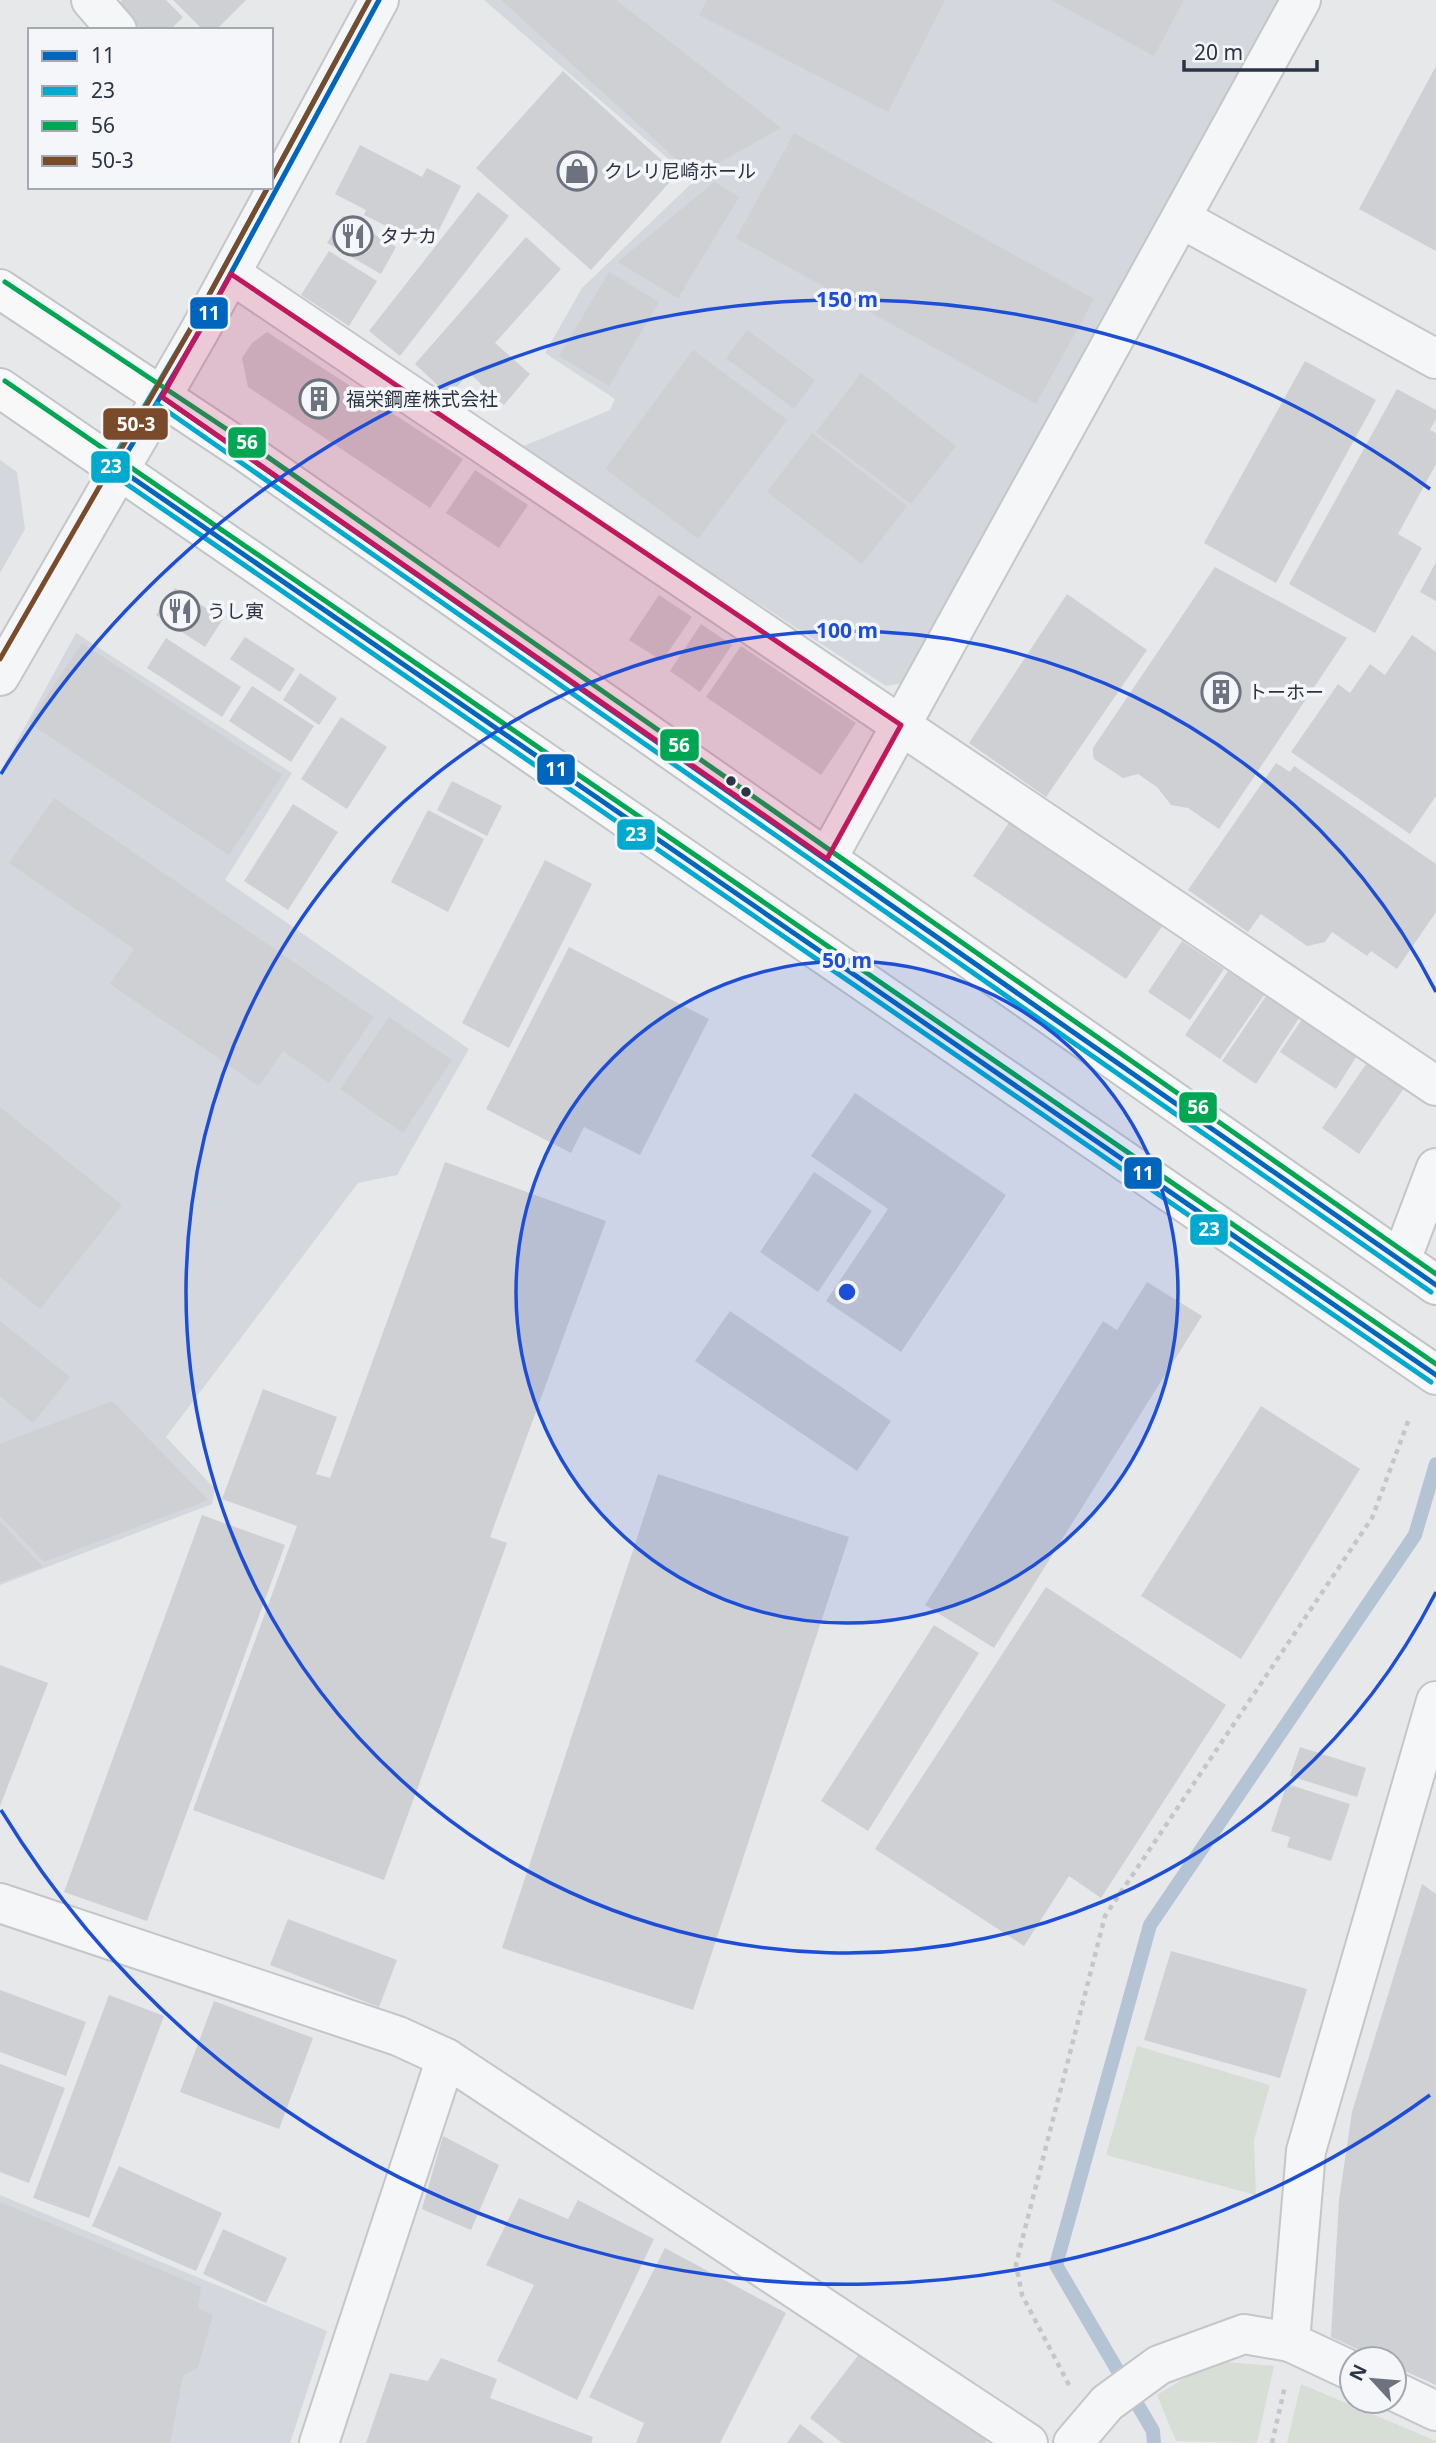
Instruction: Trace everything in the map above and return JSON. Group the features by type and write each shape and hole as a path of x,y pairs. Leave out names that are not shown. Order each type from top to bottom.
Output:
{"main road":[{"path":"0,289 162,397 1436,1285"},
{"path":"0,388 1436,1375"}],"street":[{"path":"91,0 115,28"},
{"path":"273,180 379,0"},
{"path":"827,859 1301,0"},
{"path":"0,676 231,274 265,194"},
{"path":"1182,219 1436,359"},
{"path":"231,274 1436,1086"},
{"path":"1401,1260 1436,1168"},
{"path":"1290,2342 1306,2151 1436,1701"},
{"path":"0,1903 398,2036 446,2058 1028,2443"},
{"path":"318,2443 446,2058"},
{"path":"1073,2443 1114,2396 1159,2365 1244,2334 1290,2342 1338,2364"},
{"path":"1408,2398 1436,2411"}],"path":[{"path":"1074,2394 1022,2295 1016,2264 1105,1916 1372,1518 1409,1419"},
{"path":"1272,2443 1290,2342"}],"highlighted area":[{"path":"231,274 901,725 827,859 720,787 162,397"}],"shaded area":[{"path":"484,0 1280,0 908,682 886,686 519,448 610,410 615,399 545,353 582,288 694,181"},
{"path":"0,460 17,472 25,529 0,573"},
{"path":"76,633 292,773 225,880 469,1049 397,1175 358,1183 166,1437 215,1489 212,1504 0,1585 0,772"},
{"path":"1137,2046 1270,2085 1254,2140 1256,2195 1106,2155"},
{"path":"0,2195 327,2331 290,2443 0,2443"},
{"path":"1213,2361 1274,2366 1257,2443 1176,2441 1157,2395"},
{"path":"1301,2384 1338,2400 1338,2415 1374,2415 1436,2441 1436,2443 1287,2443"}],"building":[{"path":"122,0 166,0 183,17 172,28 140,28 117,5"},
{"path":"173,0 246,0 218,28 201,28"},
{"path":"501,0 616,0 781,128 695,176"},
{"path":"707,0 945,0 888,112 699,15"},
{"path":"1051,0 1184,0 1154,56"},
{"path":"1436,66 1436,251 1359,209"},
{"name":"クレリ尼崎ホール","path":"563,71 677,174 591,270 476,168"},
{"path":"794,133 1094,299 1036,404 736,238"},
{"path":"360,145 422,177 427,168 461,186 430,248 364,215 366,210 335,194"},
{"path":"714,182 739,197 678,298 618,262"},
{"path":"478,192 509,216 400,356 369,331"},
{"path":"343,216 396,247 381,274 327,243"},
{"path":"526,237 561,269 495,343 530,374 504,405 469,373 449,396 415,364"},
{"path":"329,251 377,281 349,326 301,295"},
{"path":"609,272 659,302 609,386 559,356"},
{"path":"747,330 815,380 794,409 726,358"},
{"name":"福栄鋼産株式会社","path":"267,332 463,459 430,508 248,387 242,358 252,343"},
{"path":"693,350 787,420 698,539 605,469"},
{"path":"1305,361 1376,400 1276,583 1204,543"},
{"path":"861,373 956,446 911,504 816,432"},
{"path":"1397,389 1436,410 1436,419 1430,430 1436,433 1436,464 1398,534 1422,548 1375,633 1289,584"},
{"path":"812,433 907,506 862,564 767,492"},
{"path":"475,470 528,505 499,548 446,513"},
{"path":"1436,562 1436,601 1420,592"},
{"name":"トーホー","path":"1215,567 1347,638 1219,829 1188,808 1171,805 1157,787 1138,774 1123,778 1094,759 1093,754 1093,748"},
{"path":"175,588 223,619 205,647 156,615"},
{"path":"1067,594 1147,650 1046,797 969,743"},
{"path":"659,595 692,617 662,661 629,640"},
{"path":"701,624 732,645 700,692 670,671"},
{"path":"1412,635 1436,652 1436,796 1410,834 1291,752 1338,684 1350,693 1370,664 1385,675"},
{"path":"245,637 295,669 280,692 230,659"},
{"path":"166,638 241,687 222,717 147,668"},
{"path":"82,643 282,775 229,855 29,723"},
{"path":"741,646 856,723 821,775 706,697"},
{"path":"300,673 337,698 319,725 283,700"},
{"path":"252,686 314,726 291,762 229,721"},
{"path":"341,717 387,747 347,809 301,779"},
{"path":"1276,763 1290,772 1294,766 1436,864 1436,912 1397,969 1371,951 1367,956 1332,932 1325,942 1307,946 1261,914 1248,932 1188,890"},
{"path":"452,781 502,806 487,836 437,810"},
{"path":"54,798 374,1017 329,1083 283,1051 259,1086 110,984 134,949 9,863"},
{"path":"293,804 338,832 288,910 244,881"},
{"path":"428,810 484,839 448,912 391,882"},
{"path":"1010,821 1163,925 1126,979 973,876"},
{"path":"545,860 592,884 509,1048 462,1023"},
{"path":"1182,941 1224,969 1190,1020 1148,992"},
{"path":"569,947 709,1019 640,1155 584,1127 571,1153 486,1109"},
{"path":"1228,971 1264,995 1220,1059 1185,1035"},
{"path":"1266,996 1299,1018 1256,1084 1222,1061"},
{"path":"389,1017 452,1060 403,1133 340,1089"},
{"path":"1303,1018 1358,1054 1336,1089 1280,1052"},
{"path":"1369,1060 1406,1085 1359,1154 1322,1128"},
{"path":"855,1093 1006,1195 901,1352 826,1301 888,1209 811,1156"},
{"path":"0,1107 122,1205 40,1309 0,1277"},
{"path":"445,1162 606,1221 490,1537 507,1543 384,1880 193,1810 297,1526 222,1499 263,1389 337,1417 316,1474 330,1478"},
{"path":"814,1172 872,1211 818,1292 760,1252"},
{"path":"1147,1282 1202,1316 994,1648 925,1605 1103,1321 1117,1330"},
{"path":"730,1311 891,1421 857,1471 695,1361"},
{"path":"0,1321 70,1377 33,1423 0,1396"},
{"path":"112,1401 208,1500 44,1562 0,1516 0,1444"},
{"path":"1261,1406 1360,1469 1241,1659 1141,1596"},
{"path":"658,1474 849,1537 693,2010 502,1948"},
{"path":"202,1515 285,1545 147,1921 64,1892"},
{"path":"0,1521 43,1567 0,1582"},
{"path":"1046,1587 1226,1705 1101,1898 1069,1876 1024,1946 875,1849"},
{"path":"934,1625 979,1653 868,1831 821,1801"},
{"path":"0,1665 48,1683 0,1806"},
{"path":"1300,1747 1366,1768 1357,1797 1290,1776"},
{"path":"1287,1784 1350,1804 1331,1861 1287,1847 1290,1837 1271,1831"},
{"path":"1422,1884 1436,1894 1436,2385 1408,2372 1408,2345 1348,2345 1331,2337 1339,2200 1352,2112"},
{"path":"288,1919 397,1960 379,2007 270,1965"},
{"path":"1171,1951 1307,1989 1280,2078 1144,2040"},
{"path":"0,1990 86,2022 66,2076 0,2052"},
{"path":"109,1995 164,2016 89,2218 33,2198"},
{"path":"214,2001 313,2038 279,2129 180,2092"},
{"path":"0,2064 65,2088 29,2183 0,2172"},
{"path":"443,2136 499,2165 471,2230 422,2209"},
{"path":"119,2166 222,2213 196,2271 92,2226"},
{"path":"519,2198 568,2219 578,2200 654,2239 577,2400 497,2361 534,2285 486,2265"},
{"path":"0,2202 201,2287 198,2308 213,2315 198,2367 183,2376 170,2443 0,2443"},
{"path":"223,2229 287,2258 266,2303 203,2274"},
{"path":"665,2248 786,2313 720,2443 636,2443 644,2423 589,2397"},
{"path":"860,2353 987,2439 986,2443 842,2443 810,2418"},
{"path":"441,2358 497,2379 490,2398 593,2437 591,2443 366,2443 390,2373 428,2381"},
{"path":"800,2424 825,2443 787,2443"}],"waterway":[{"path":"1154,2443 1153,2431 1056,2265 1150,1925 1415,1535 1436,1464"}],"transit line":[{"name":"23","path":"273,176 369,0"},
{"name":"50-3","path":"273,176 369,0"},
{"name":"11","path":"379,0 199,332 118,468 1436,1375"},
{"name":"23","path":"267,189 191,328 110,464 112,474 1431,1382"},
{"name":"50-3","path":"0,659 191,328 267,189"},
{"name":"56","path":"5,282 252,446 1436,1274"},
{"name":"56","path":"5,381 1436,1364"},
{"name":"11","path":"162,397 1436,1285"},
{"name":"23","path":"157,404 1431,1292"}],"place":[{"name":"クレリ尼崎ホール","path":"577,171"},
{"name":"タナカ","path":"353,236"},
{"name":"福栄鋼産株式会社","path":"319,399"},
{"name":"うし寅","path":"180,611"},
{"name":"トーホー","path":"1221,692"}]}
